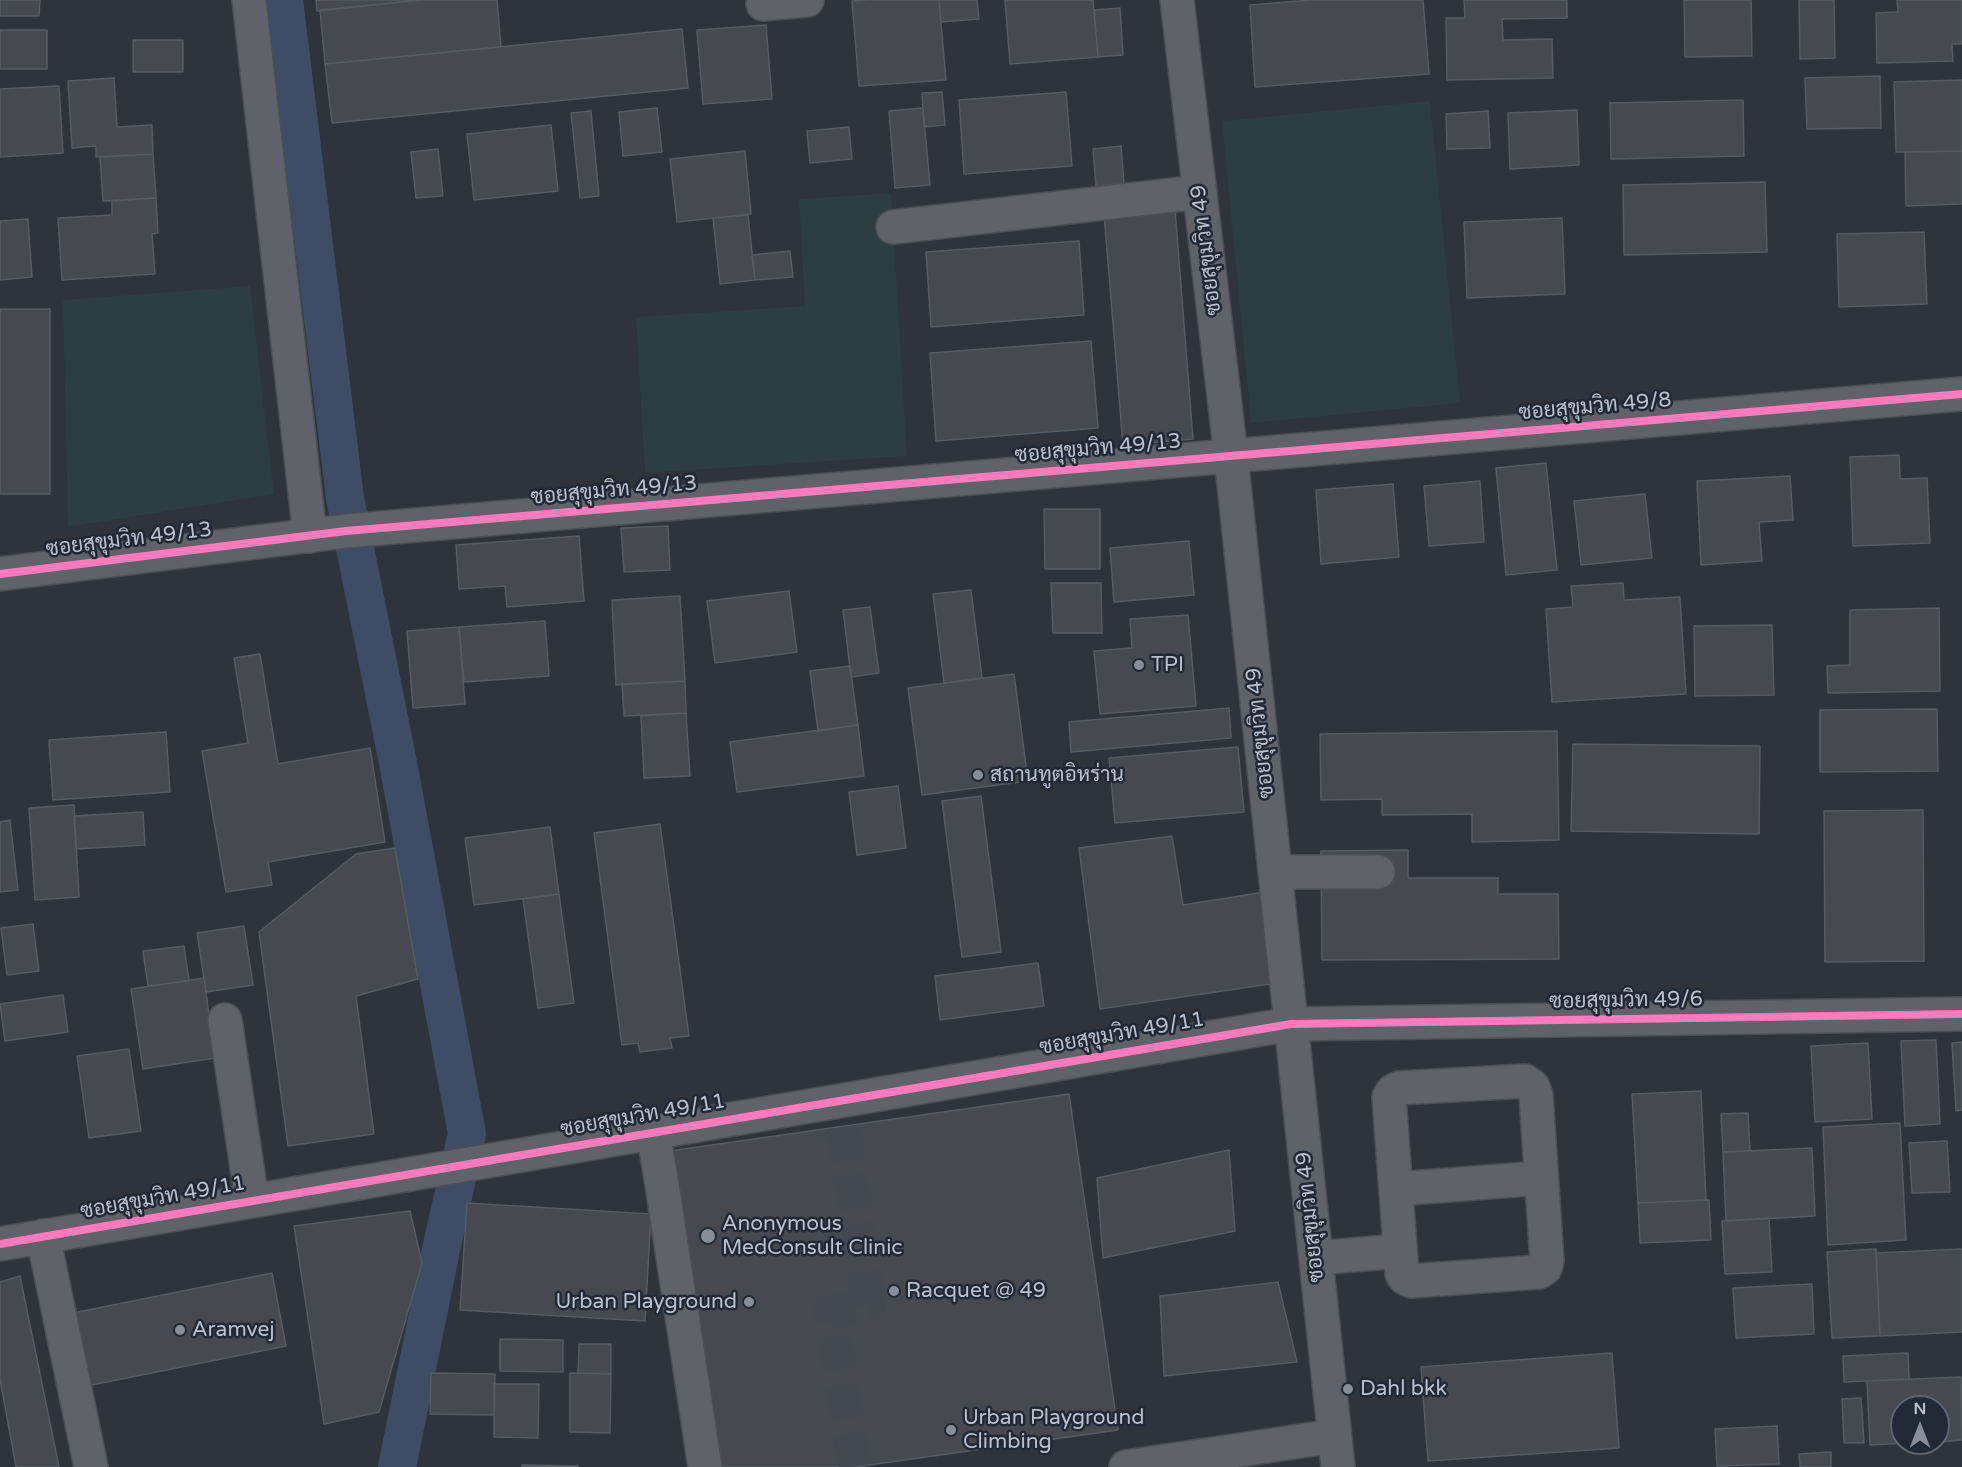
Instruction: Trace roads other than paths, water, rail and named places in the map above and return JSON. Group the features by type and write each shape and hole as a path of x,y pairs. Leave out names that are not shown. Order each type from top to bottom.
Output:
{"street":[{"path":"249,0 310,536"},
{"path":"763,4 807,0"},
{"name":"ซอยสุขุมวิท 49","path":"1178,0 1231,456 1336,1452"},
{"path":"892,227 1200,192"},
{"name":"ซอยสุขุมวิท 49/8","path":"1231,456 1962,394"},
{"name":"ซอยสุขุมวิท 49/13","path":"0,574 310,536 1231,456"},
{"path":"1275,872 1378,872"},
{"name":"ซอยสุขุมวิท 49/6","path":"1291,1024 1962,1014"},
{"path":"225,1020 252,1201"},
{"name":"ซอยสุขุมวิท 49/11","path":"0,1244 653,1133 841,1114 1291,1024"},
{"path":"1525,1081 1533,1087 1536,1095 1547,1261 1545,1268 1539,1272 1411,1281 1405,1278 1402,1274 1396,1189 1389,1097 1393,1091 1399,1088 1525,1081"},
{"path":"653,1133 705,1467"},
{"path":"1396,1189 1541,1178"},
{"path":"44,1236 91,1467"},
{"path":"1316,1258 1400,1251"},
{"path":"1126,1467 1336,1452"}],"waterway":[{"path":"284,0 345,498 398,763 467,1134 397,1467"}],"tunnel":[{"path":"843,1127 869,1305 830,1312 855,1467"}],"place":[{"name":"TPI","path":"1139,665"},
{"name":"สถานทูตอิหร่าน","path":"978,775"},
{"name":"Anonymous MedConsult Clinic","path":"708,1236"},
{"name":"Racquet @ 49","path":"894,1291"},
{"name":"Urban Playground","path":"749,1302"},
{"name":"Aramvej","path":"180,1330"},
{"name":"Dahl bkk","path":"1348,1389"},
{"name":"Urban Playground Climbing","path":"951,1430"}]}
